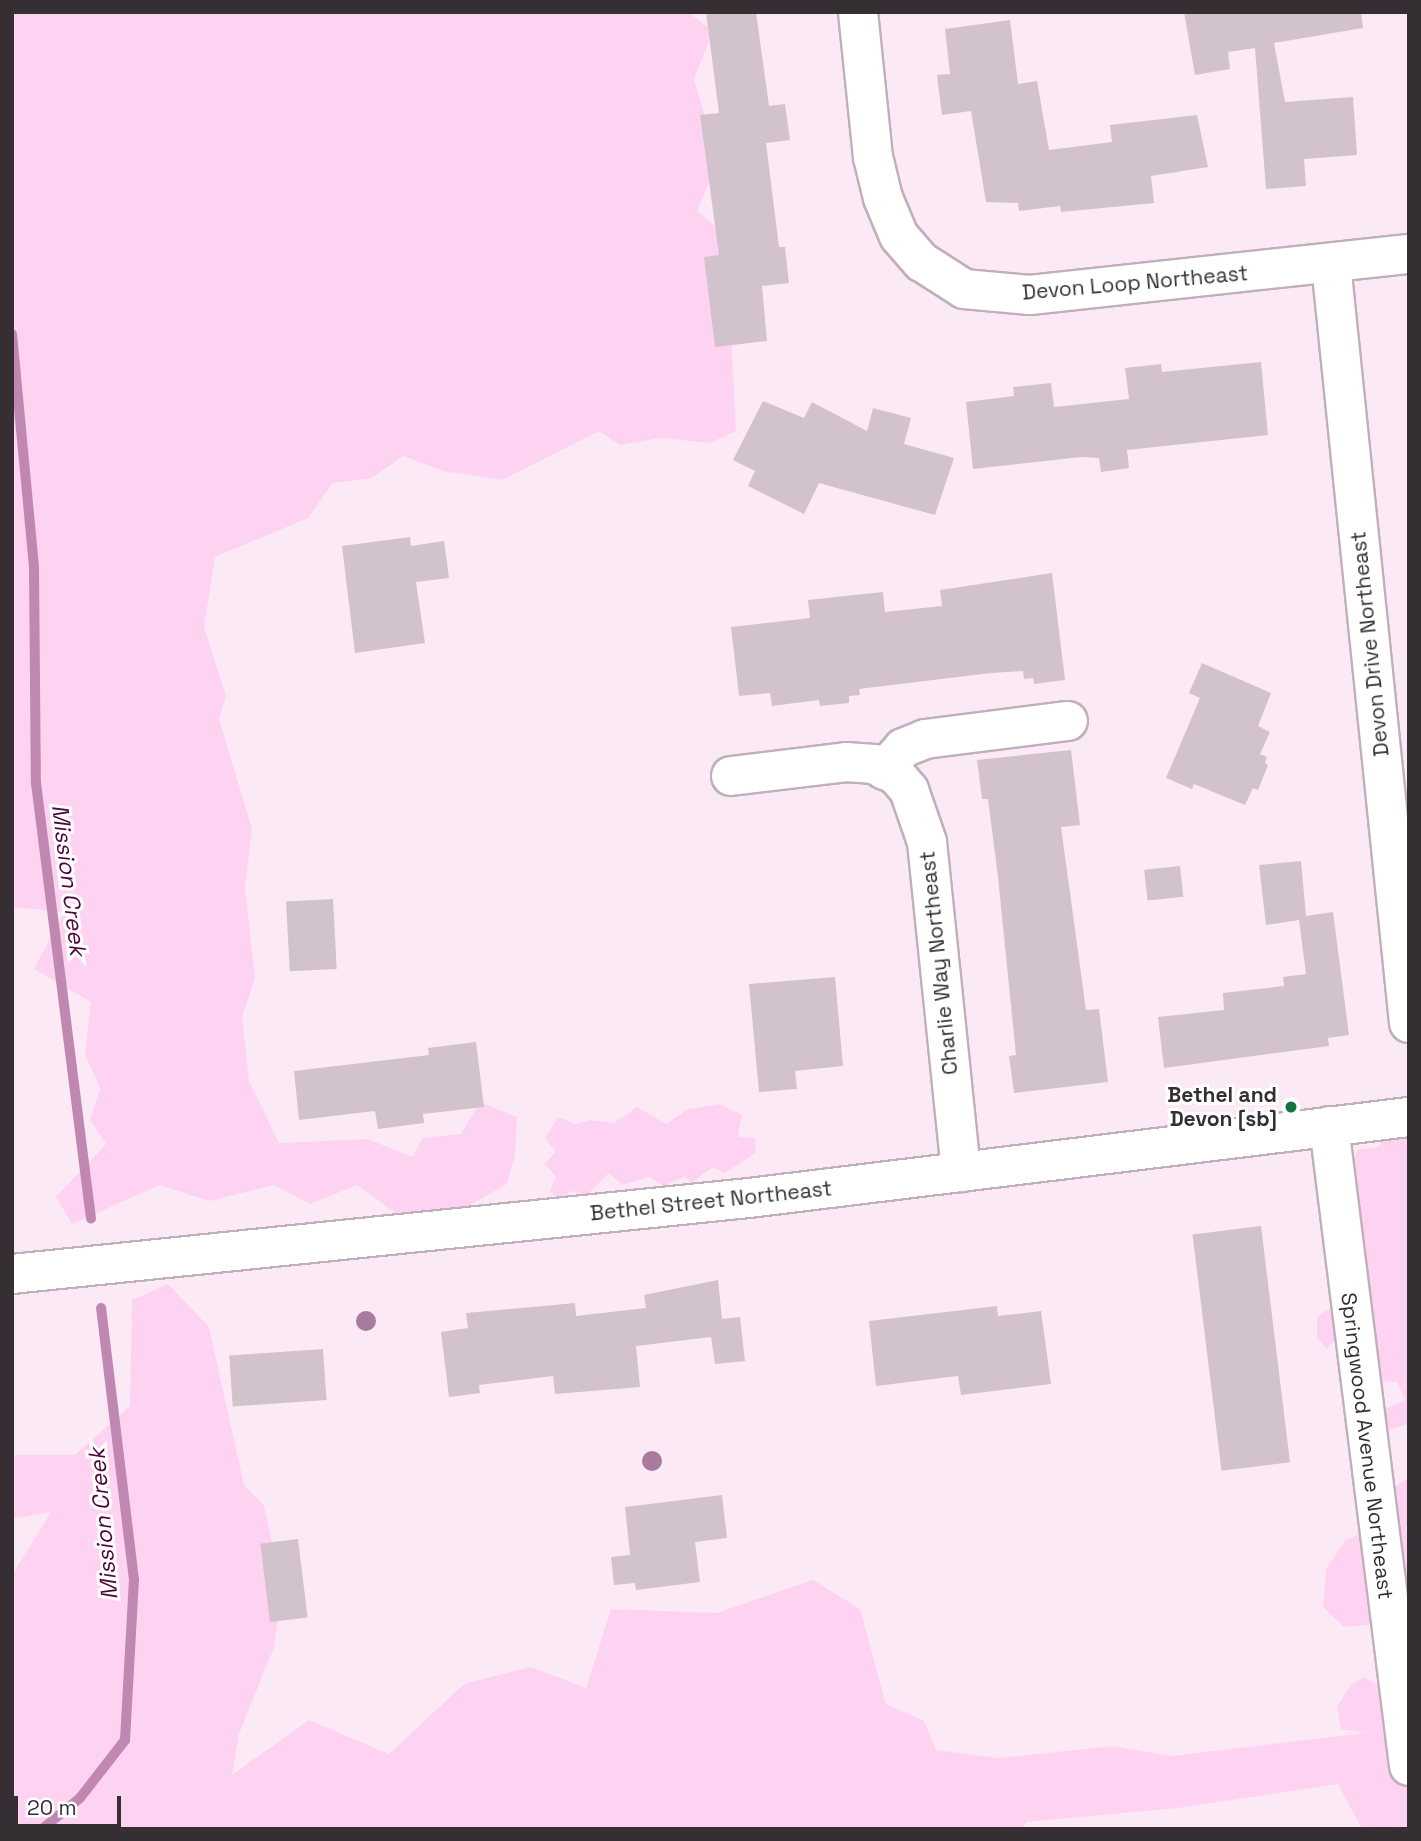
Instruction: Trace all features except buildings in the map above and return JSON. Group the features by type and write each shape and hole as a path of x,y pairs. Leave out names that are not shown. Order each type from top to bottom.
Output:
{"street":[{"name":"Devon Loop Northeast","path":"858,12 873,157 883,198 899,236 922,262 964,289 1030,295 1409,254"},
{"name":"Devon Drive Northeast","path":"1331,264 1409,1023"},
{"path":"731,776 846,762 884,769 902,748 925,739 1068,721"},
{"name":"Charlie Way Northeast","path":"884,769 909,790 927,842 961,1172"},
{"name":"Bethel Street Northeast","path":"12,1274 749,1198 1409,1117"},
{"name":"Springwood Avenue Northeast","path":"1329,1126 1409,1766"}],"shaded area":[{"path":"12,12 688,12 713,31 694,79 718,161 697,211 726,235 736,431 710,443 661,438 620,445 599,431 502,480 443,471 403,456 372,478 333,483 308,518 215,557 204,627 226,696 219,719 252,829 245,887 255,978 242,1017 249,1081 279,1143 368,1139 412,1157 423,1138 461,1134 480,1102 517,1117 515,1155 507,1184 461,1210 403,1218 357,1185 310,1204 274,1185 209,1201 160,1185 72,1224 56,1197 106,1144 90,1120 100,1088 85,1055 91,1002 34,969 64,912 12,907"},
{"path":"719,1104 742,1115 738,1136 755,1139 756,1153 725,1173 713,1167 691,1183 685,1176 664,1186 649,1177 622,1185 609,1173 587,1195 572,1191 558,1200 550,1191 556,1176 544,1164 556,1152 545,1138 558,1117 575,1124 590,1120 614,1123 637,1107 666,1124 686,1110"},
{"path":"1409,1132 1409,1424 1389,1429 1383,1410 1405,1400 1397,1382 1382,1381 1376,1364 1337,1337 1327,1349 1317,1338 1317,1317 1329,1309 1343,1329 1345,1189 1357,1150 1378,1147 1387,1135"},
{"path":"168,1284 209,1327 244,1485 264,1506 282,1589 274,1647 239,1734 232,1775 309,1720 389,1754 464,1684 531,1667 586,1688 611,1609 717,1613 813,1580 860,1609 886,1704 924,1721 936,1750 998,1758 1114,1746 1172,1756 1365,1733 1341,1729 1337,1707 1351,1684 1364,1677 1385,1689 1385,1616 1367,1625 1344,1627 1323,1607 1326,1569 1346,1540 1367,1531 1392,1489 1409,1477 1409,1829 1362,1829 1338,1784 1178,1808 1026,1822 1023,1829 12,1829 12,1575 51,1512 12,1519 12,1455 75,1455 130,1406 132,1300"}],"waterway":[{"name":"Mission Creek","path":"12,334 34,567 36,783 91,1219"},
{"name":"Mission Creek","path":"42,1829 80,1798 125,1740 134,1580 101,1308"}],"place":[{"name":"Bethel and Devon [sb]","path":"1291,1107"}]}
